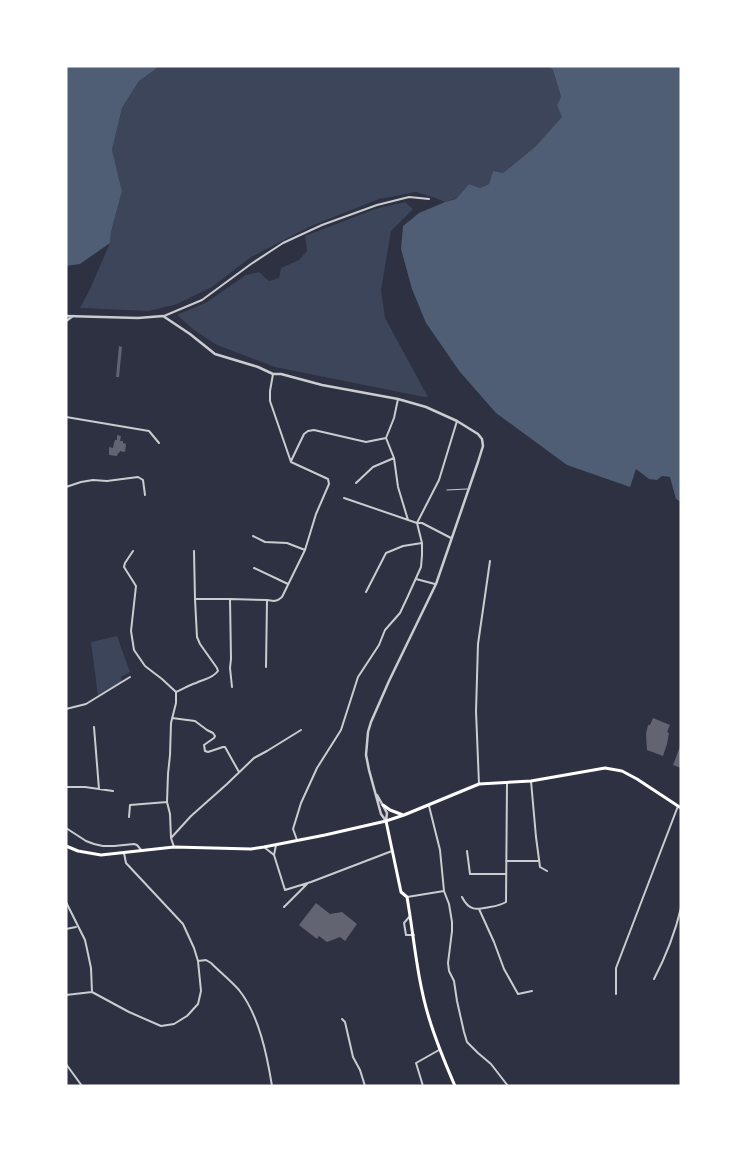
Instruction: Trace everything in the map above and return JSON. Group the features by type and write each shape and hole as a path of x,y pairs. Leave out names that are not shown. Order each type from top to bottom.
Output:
{"main road":[{"path":"66,846 95,855 174,847 242,849 264,847 386,821 479,784 531,781 605,768 637,778 680,807"},
{"path":"383,804 390,810 404,815"},
{"path":"386,821 401,892 407,897 425,1000 439,1050 455,1086"}],"street":[{"path":"66,316 138,318 163,316 202,300 251,264 283,244 322,225 377,205 409,197 430,198"},
{"path":"66,321 73,316"},
{"path":"163,316 215,354 258,367 272,374 281,374 398,399 426,407 457,421 478,434 482,439 483,446 470,489 436,584 369,727 366,755 381,814 386,821"},
{"path":"195,599 274,601 282,597 305,550 316,514 329,486 328,478 291,462 270,401 272,374"},
{"path":"398,399 394,418 386,438 394,458 398,487 408,520"},
{"path":"66,417 149,431 159,443"},
{"path":"297,840 293,830 301,802 317,768 341,730 358,677 379,645 385,630 400,613 421,567 422,543 417,523 439,480 457,421"},
{"path":"291,462 304,434 308,431 314,430 366,442 386,438"},
{"path":"356,483 373,467 394,458"},
{"path":"66,488 93,480 107,481 138,477 143,480 145,495"},
{"path":"344,498 417,523 422,523 452,539"},
{"path":"253,536 265,542 287,543 305,550"},
{"path":"366,592 386,553 403,546 422,543"},
{"path":"133,551 125,562 124,567 136,586 131,631 134,650 145,666 176,692"},
{"path":"176,692 196,682 206,680 217,673 217,668 197,637 194,551"},
{"path":"479,784 476,711 478,644 490,561"},
{"path":"254,568 288,584"},
{"path":"416,579 436,584"},
{"path":"230,599 230,668 232,687"},
{"path":"266,667 267,600"},
{"path":"66,709 86,704 130,677"},
{"path":"174,847 168,802 168,774 176,692"},
{"path":"172,718 195,720 214,733 214,738 205,743 205,751 208,752 225,747 239,772"},
{"path":"94,727 99,788"},
{"path":"172,838 191,816 228,784 254,758 301,730"},
{"path":"531,781 540,867 547,871"},
{"path":"462,897 465,904 479,909 506,902 507,782"},
{"path":"66,787 99,788 113,791"},
{"path":"375,792 387,813 386,821"},
{"path":"129,817 130,805 168,802"},
{"path":"428,805 440,850 444,891 449,904 452,922 448,963 449,971 454,981 464,1032 467,1042 491,1064 508,1086"},
{"path":"616,994 616,968 680,807"},
{"path":"66,828 94,844 114,846 134,844 142,851"},
{"path":"276,845 274,855 285,890 392,851"},
{"path":"264,847 274,855"},
{"path":"467,851 470,874 505,874"},
{"path":"66,995 92,992 110,1003 161,1026 174,1024 187,1016 198,1004 201,991 199,961 183,924 126,863 124,853"},
{"path":"506,861 539,861"},
{"path":"284,907 307,883"},
{"path":"407,897 444,891"},
{"path":"66,902 85,940 91,968 92,992"},
{"path":"654,979 676,930 681,908"},
{"path":"479,909 504,969 518,994 532,991"},
{"path":"410,915 404,923 406,935 414,936"},
{"path":"66,929 77,927"},
{"path":"199,961 206,960 212,963 240,991 251,1011 264,1045 272,1086"},
{"path":"342,1018 345,1022 353,1057 365,1086"},
{"path":"423,1086 416,1063 439,1050"},
{"path":"66,1064 82,1086"}],"lane":[{"path":"448,490 470,489"}],"shaded area":[{"path":"66,66 157,66 156,69 139,81 122,108 112,150 122,191 110,243 80,264 66,266"},
{"path":"157,66 547,66 553,70 561,97 557,105 563,117 536,146 503,173 493,171 489,184 480,188 469,184 457,198 445,202 416,192 379,199 311,226 251,257 212,287 177,304 149,311 80,308 110,243 122,191 112,150 122,108 139,81 156,69"},
{"path":"547,66 681,66 681,502 676,499 670,477 662,476 657,480 649,479 636,469 630,487 567,465 496,413 460,372 426,323 412,289 401,249 403,226 419,213 456,199 469,184 480,188 489,184 493,171 503,173 536,146 562,117 557,105 561,97 553,70"},
{"path":"405,202 413,209 391,231 381,290 385,318 428,397 275,367 217,345 194,330 177,315 207,302 246,275 259,272 269,281 279,278 281,268 299,260 307,251 305,236 375,209"},
{"path":"117,636 130,672 121,677 122,682 98,696 91,642"}],"building":[{"path":"119,346 122,347 119,377 116,377"},
{"path":"117,435 121,436 120,441 126,444 125,452 120,451 117,456 109,455 109,447 113,448"},
{"path":"653,718 670,725 663,756 647,750 646,734 648,725 650,725"},
{"path":"681,744 681,768 673,765"},
{"path":"316,903 330,914 342,912 357,924 345,941 340,937 327,942 319,936 317,939 299,925"}]}
